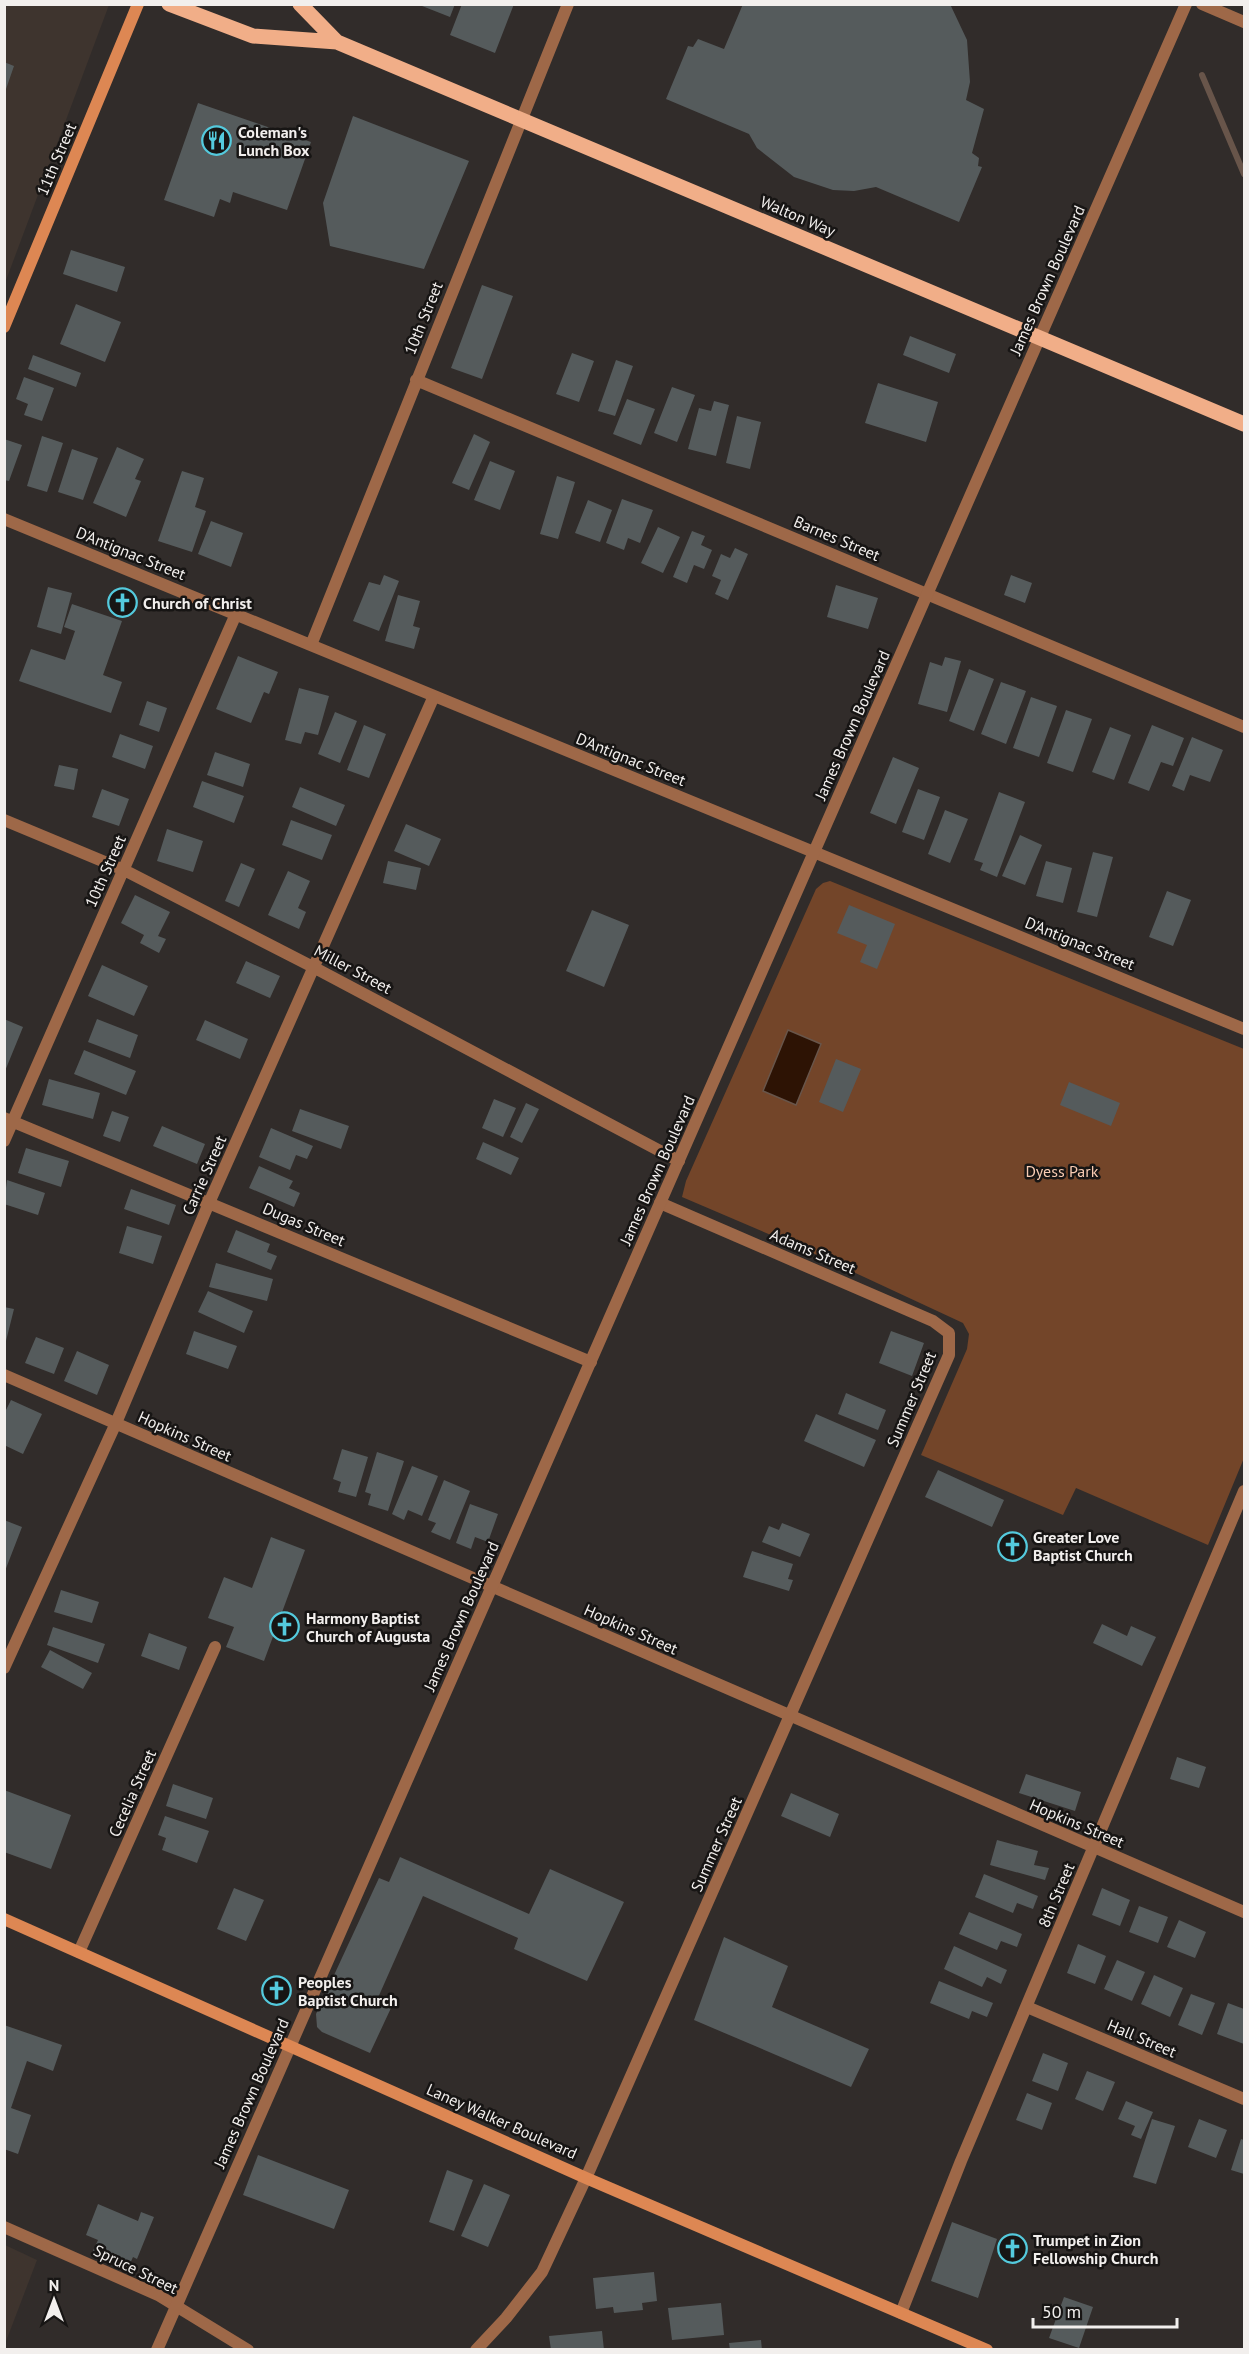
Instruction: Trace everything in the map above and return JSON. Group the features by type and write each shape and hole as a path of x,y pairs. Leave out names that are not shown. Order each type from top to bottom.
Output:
{"main road":[{"name":"11th Street","path":"4,327 138,4"},
{"name":"Walton Way","path":"169,4 253,36 337,42 1238,421"},
{"name":"Walton Way","path":"300,4 337,42"},
{"name":"Laney Walker Boulevard","path":"4,1919 291,2044 586,2178 987,2349"}],"street":[{"name":"10th Street","path":"311,645 568,4"},
{"name":"James Brown Boulevard","path":"157,2349 1186,4"},
{"path":"1202,4 1245,22"},
{"name":"Barnes Street","path":"416,380 1245,727"},
{"name":"D'Antignac Street","path":"4,519 1245,1029"},
{"name":"10th Street","path":"4,1141 9,1120 236,614"},
{"name":"Carrie Street","path":"4,1668 116,1423 209,1203 434,696"},
{"name":"Miller Street","path":"4,820 123,870 314,967 679,1161"},
{"name":"Dugas Street","path":"9,1120 591,1362"},
{"name":"Adams Street","path":"660,1203 933,1321 949,1333"},
{"name":"Summer Street","path":"476,2349 520,2302 542,2272 586,2178 949,1355 949,1333"},
{"name":"Hopkins Street","path":"4,1375 1094,1849 1245,1912"},
{"name":"8th Street","path":"901,2313 961,2161 1245,1491"},
{"name":"Cecelia Street","path":"79,1952 215,1647"},
{"name":"Hall Street","path":"1027,2007 1245,2099"},
{"name":"Spruce Street","path":"4,2227 158,2295 248,2349"}],"shaded area":[{"path":"5,5 109,5 5,283"},
{"path":"788,1030 821,1044 796,1105 763,1091"},
{"path":"5,2245 37,2260 5,2344"}],"green space":[{"name":"Dyess Park","path":"830,881 1244,1049 1244,1458 1208,1545 1076,1488 1063,1515 921,1455 967,1349 969,1334 963,1323 806,1250 682,1197 686,1181 816,889"}],"building":[{"path":"417,4 455,4 450,17"},
{"path":"462,4 514,4 495,53 450,35"},
{"path":"743,4 950,4 967,40 970,82 966,100 984,109 972,153 979,158 978,166 982,167 959,222 876,187 854,191 833,190 794,177 757,148 749,134 666,99 688,46 693,47 698,39 724,49"},
{"path":"4,62 14,66 5,92 4,92"},
{"path":"198,103 311,142 287,210 233,192 230,203 220,199 214,217 164,200"},
{"path":"353,116 469,161 424,269 330,246 323,203"},
{"path":"71,250 125,267 117,292 63,274"},
{"path":"482,285 513,296 482,379 451,368"},
{"path":"76,304 121,322 105,362 60,344"},
{"path":"910,336 956,354 949,373 903,355"},
{"path":"572,353 594,361 579,402 556,394"},
{"path":"33,355 81,373 76,387 28,369"},
{"path":"616,360 633,366 615,416 598,411"},
{"path":"24,377 54,388 42,421 24,415 28,404 16,399"},
{"path":"878,383 938,402 926,442 865,423"},
{"path":"672,387 695,395 677,442 654,433"},
{"path":"627,399 655,409 641,445 613,434"},
{"path":"714,401 729,405 716,456 688,449 699,408 711,411"},
{"path":"737,416 761,422 750,469 726,463"},
{"path":"474,434 490,442 469,490 452,483"},
{"path":"42,436 63,443 47,492 27,486"},
{"path":"4,439 22,445 9,481 4,480"},
{"path":"117,447 144,459 135,479 141,481 126,517 93,503"},
{"path":"72,449 98,458 83,500 58,492"},
{"path":"490,461 515,471 500,510 474,500"},
{"path":"182,471 204,478 195,507 206,511 192,552 158,541"},
{"path":"557,476 575,482 558,539 540,534"},
{"path":"622,499 653,510 640,543 628,538 624,550 606,543"},
{"path":"588,500 612,510 600,542 575,533"},
{"path":"211,521 243,533 231,567 198,554"},
{"path":"658,527 680,537 663,573 641,563"},
{"path":"692,531 705,536 701,545 712,550 704,569 694,565 687,583 673,577"},
{"path":"735,548 748,554 728,600 715,594 721,580 712,576 721,554 730,558"},
{"path":"384,575 399,581 379,631 353,621 369,582 380,585"},
{"path":"1011,575 1032,583 1025,603 1004,595"},
{"path":"836,585 878,598 868,629 827,617"},
{"path":"48,587 72,593 61,634 37,627"},
{"path":"398,595 420,601 413,626 420,628 414,649 385,641"},
{"path":"72,604 122,621 103,675 122,682 111,713 19,681 31,649 65,660 75,631 64,627"},
{"path":"238,656 278,672 269,694 264,692 251,723 216,709"},
{"path":"945,657 961,661 947,712 918,704 930,662 942,666"},
{"path":"969,669 994,679 974,731 949,721"},
{"path":"1001,682 1026,691 1006,744 981,734"},
{"path":"299,688 329,696 318,735 305,732 301,744 285,740"},
{"path":"1031,697 1057,706 1039,757 1013,748"},
{"path":"147,701 167,708 159,732 139,725"},
{"path":"1066,710 1092,719 1073,772 1047,763"},
{"path":"335,712 357,721 340,763 318,754"},
{"path":"364,725 386,734 369,778 347,770"},
{"path":"1152,725 1184,738 1173,766 1161,762 1149,791 1128,783"},
{"path":"1110,727 1131,735 1114,780 1092,772"},
{"path":"120,734 153,746 145,769 112,757"},
{"path":"1192,737 1223,750 1210,782 1190,775 1184,791 1172,786"},
{"path":"215,752 250,764 243,787 207,775"},
{"path":"893,757 919,768 896,824 870,813"},
{"path":"59,765 78,769 74,790 54,786"},
{"path":"202,781 244,796 234,823 193,807"},
{"path":"300,787 345,805 336,826 292,807"},
{"path":"102,789 129,799 119,826 92,817"},
{"path":"918,789 940,797 924,840 902,832"},
{"path":"999,792 1025,802 997,877 980,870 983,863 974,860"},
{"path":"945,810 968,819 950,863 928,854"},
{"path":"291,820 332,835 322,860 282,845"},
{"path":"406,824 441,839 429,866 394,851"},
{"path":"167,829 203,841 193,872 157,861"},
{"path":"1020,835 1042,845 1025,885 1002,876"},
{"path":"1093,852 1113,857 1097,917 1077,912"},
{"path":"388,861 421,868 416,890 383,883"},
{"path":"1046,861 1072,868 1063,903 1036,896"},
{"path":"241,863 255,869 239,907 225,901"},
{"path":"288,871 310,881 298,908 306,912 299,929 268,915"},
{"path":"1167,891 1191,900 1173,946 1149,937"},
{"path":"135,895 170,912 158,936 166,939 159,953 140,943 144,935 121,923"},
{"path":"849,905 895,924 877,969 860,962 867,945 837,933"},
{"path":"592,910 629,925 604,987 566,971"},
{"path":"246,961 280,976 270,998 236,983"},
{"path":"102,965 148,986 134,1016 88,996"},
{"path":"4,1019 23,1027 5,1071 4,1071"},
{"path":"97,1019 138,1035 130,1058 88,1042"},
{"path":"205,1020 248,1039 240,1059 196,1040"},
{"path":"84,1050 136,1071 126,1095 74,1074"},
{"path":"836,1059 861,1069 843,1112 819,1102"},
{"path":"49,1079 100,1093 93,1119 42,1105"},
{"path":"1069,1082 1120,1103 1111,1126 1060,1105"},
{"path":"494,1099 516,1108 503,1137 482,1128"},
{"path":"526,1103 539,1109 522,1143 510,1137"},
{"path":"300,1109 349,1126 341,1149 292,1131"},
{"path":"112,1111 129,1117 120,1142 103,1136"},
{"path":"162,1126 205,1144 197,1164 153,1146"},
{"path":"271,1128 313,1146 307,1159 296,1155 290,1170 259,1157"},
{"path":"483,1142 519,1158 511,1175 476,1159"},
{"path":"26,1148 69,1161 61,1187 18,1173"},
{"path":"259,1166 293,1181 289,1188 300,1193 294,1207 249,1188"},
{"path":"7,1180 45,1193 38,1215 4,1204"},
{"path":"131,1189 176,1205 169,1225 124,1209"},
{"path":"127,1226 162,1236 153,1264 119,1253"},
{"path":"236,1230 270,1244 267,1252 277,1256 271,1270 227,1252"},
{"path":"216,1263 273,1279 267,1301 209,1287"},
{"path":"208,1291 253,1311 244,1333 198,1312"},
{"path":"4,1307 14,1309 5,1345 4,1345"},
{"path":"194,1331 237,1346 228,1369 186,1354"},
{"path":"891,1331 924,1343 912,1376 879,1363"},
{"path":"36,1337 64,1348 54,1374 25,1363"},
{"path":"77,1351 109,1365 97,1395 64,1381"},
{"path":"846,1393 886,1410 878,1430 838,1414"},
{"path":"11,1400 42,1414 23,1454 4,1445 4,1414"},
{"path":"816,1414 876,1440 864,1467 804,1441"},
{"path":"342,1449 368,1457 356,1497 338,1492 341,1482 333,1479"},
{"path":"377,1452 404,1461 388,1511 368,1505 371,1494 365,1492"},
{"path":"412,1466 438,1476 422,1516 408,1510 404,1520 392,1514"},
{"path":"938,1470 1004,1500 992,1527 925,1497"},
{"path":"444,1480 470,1491 450,1540 431,1532 436,1523 428,1520"},
{"path":"470,1504 498,1514 488,1542 475,1537 471,1549 456,1543"},
{"path":"4,1520 22,1527 5,1571 4,1571"},
{"path":"782,1523 810,1534 800,1557 762,1542 769,1526 779,1530"},
{"path":"271,1537 305,1550 264,1661 226,1647 234,1627 208,1618 224,1577 252,1588"},
{"path":"752,1551 793,1564 788,1579 793,1580 789,1591 743,1577"},
{"path":"61,1590 99,1602 92,1623 54,1612"},
{"path":"1102,1624 1127,1636 1131,1626 1156,1637 1142,1666 1093,1643"},
{"path":"53,1627 105,1644 98,1663 47,1645"},
{"path":"149,1633 187,1647 179,1670 141,1656"},
{"path":"50,1650 92,1673 83,1689 41,1667"},
{"path":"1177,1757 1206,1767 1199,1788 1170,1779"},
{"path":"1026,1774 1081,1792 1075,1811 1019,1793"},
{"path":"173,1784 213,1798 206,1819 166,1806"},
{"path":"4,1790 71,1815 51,1869 4,1852"},
{"path":"791,1793 839,1814 830,1837 781,1816"},
{"path":"165,1816 209,1831 197,1863 162,1850 166,1838 158,1835"},
{"path":"997,1840 1038,1851 1034,1865 1049,1868 1045,1880 990,1865"},
{"path":"400,1857 529,1914 550,1869 624,1902 587,1981 514,1949 518,1938 423,1896 377,2000 391,2008 370,2053 322,2032 317,2027 316,2014 379,1878 389,1882"},
{"path":"984,1874 1038,1896 1033,1909 1017,1903 1013,1913 975,1897"},
{"path":"234,1888 264,1900 246,1941 217,1929"},
{"path":"1102,1888 1130,1900 1120,1926 1092,1915"},
{"path":"1139,1906 1168,1917 1158,1943 1129,1932"},
{"path":"969,1912 1022,1934 1017,1947 1001,1941 997,1950 959,1934"},
{"path":"1179,1920 1206,1932 1195,1958 1167,1947"},
{"path":"724,1937 788,1966 772,2007 869,2049 851,2087 694,2020"},
{"path":"1078,1944 1106,1956 1095,1984 1067,1973"},
{"path":"954,1946 1007,1970 1001,1984 987,1977 982,1987 944,1969"},
{"path":"1117,1960 1145,1972 1132,2001 1104,1989"},
{"path":"1154,1975 1183,1988 1170,2017 1141,2004"},
{"path":"939,1981 993,2003 987,2017 972,2011 969,2019 930,2003"},
{"path":"1191,1994 1215,2003 1202,2035 1178,2025"},
{"path":"1228,2003 1244,2009 1244,2044 1217,2034"},
{"path":"4,2025 62,2045 53,2071 27,2061 11,2108 31,2115 18,2154 4,2149"},
{"path":"1043,2053 1068,2063 1058,2091 1032,2081"},
{"path":"1087,2071 1115,2082 1103,2111 1075,2099"},
{"path":"1027,2093 1052,2103 1042,2130 1016,2120"},
{"path":"1126,2101 1153,2112 1141,2139 1131,2135 1135,2126 1118,2119"},
{"path":"1152,2119 1175,2126 1156,2184 1133,2177"},
{"path":"1199,2119 1227,2130 1216,2158 1188,2147"},
{"path":"1241,2139 1244,2140 1244,2174 1231,2170"},
{"path":"258,2155 349,2190 334,2229 243,2195"},
{"path":"447,2170 473,2180 454,2231 429,2222"},
{"path":"484,2184 510,2195 488,2247 461,2236"},
{"path":"98,2204 138,2221 141,2212 154,2217 137,2259 133,2257 128,2268 92,2253 98,2240 86,2235"},
{"path":"952,2222 997,2239 978,2298 931,2281"},
{"path":"654,2272 657,2301 642,2303 643,2310 614,2313 613,2307 596,2309 593,2278"},
{"path":"1064,2297 1093,2307 1079,2348 1049,2338"},
{"path":"721,2303 724,2335 672,2340 668,2308"},
{"path":"602,2331 604,2350 551,2350 549,2336"},
{"path":"761,2340 762,2350 730,2350 729,2343"}],"waterway":[{"path":"1202,75 1244,174"}],"place":[{"name":"Coleman's Lunch Box","path":"217,141"},
{"name":"Church of Christ","path":"122,603"},
{"name":"Greater Love Baptist Church","path":"1012,1546"},
{"name":"Harmony Baptist Church of Augusta","path":"285,1627"},
{"name":"Peoples Baptist Church","path":"277,1991"},
{"name":"Trumpet in Zion Fellowship Church","path":"1012,2249"}]}
